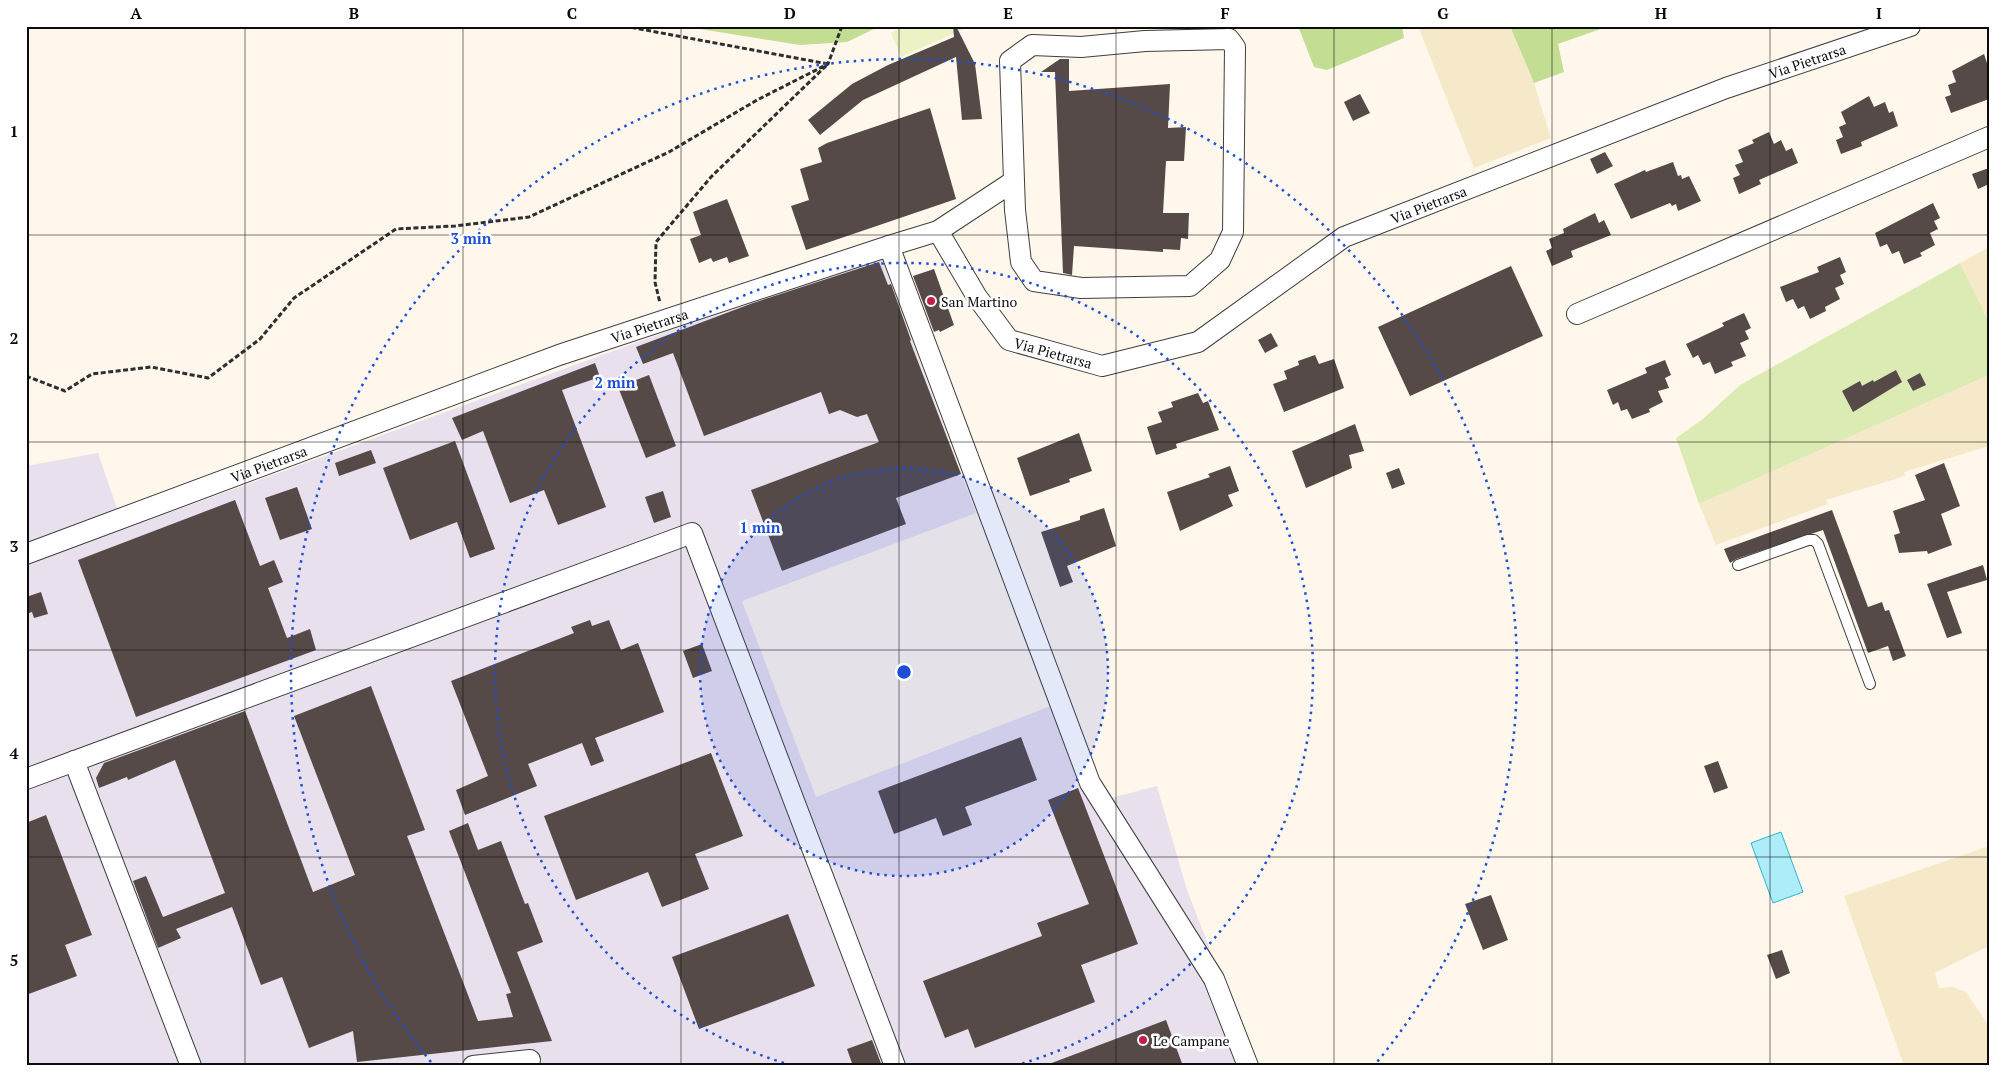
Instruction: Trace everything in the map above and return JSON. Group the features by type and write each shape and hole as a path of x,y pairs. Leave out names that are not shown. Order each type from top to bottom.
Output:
{"street":[{"name":"Via Pietrarsa","path":"26,554 559,355 889,246 938,232 977,297 1009,340 1102,366 1198,342 1344,237 1726,88 1910,26"},
{"path":"1229,39 1235,47 1232,232 1220,260 1190,286 1081,288 1034,281 1021,262 1015,210 1014,181 1010,61 1032,45 1081,47 1145,41 1229,39"},
{"path":"1577,314 1989,137"},
{"path":"938,232 1014,181"},
{"path":"889,246 1090,783 1214,979 1248,1066"},
{"path":"26,779 692,532 895,1066"},
{"path":"74,761 191,1066"},
{"path":"473,1066 530,1060"}],"lane":[{"path":"1738,565 1808,540 1814,540 1818,544 1870,684"}],"path":[{"path":"624,26 828,64"},
{"path":"665,320 655,282 656,242 711,177 828,64 842,26"},
{"path":"26,376 65,391 92,374 151,367 208,378 260,339 294,298 396,229 455,226 530,217 669,152 757,100 828,64"}],"shaded area":[{"path":"1418,26 1510,26 1534,83 1551,138 1474,168"},
{"path":"1989,247 1989,322 1960,263"},
{"path":"880,254 976,513 742,601 816,797 1066,700 1103,800 1157,786 1187,890 1218,970 1251,1066 26,1066 26,466 98,453 124,529"},
{"path":"1989,375 1989,446 1904,472 1905,476 1826,500 1828,504 1716,545 1699,504"},
{"path":"1989,846 1989,946 1935,973 1939,988 1952,987 1966,992 1989,1026 1989,1066 1904,1066 1844,896"}],"green space":[{"path":"681,26 880,26 847,42 800,45"},
{"path":"905,26 963,26 964,29 901,57 891,33"},
{"path":"1298,26 1402,26 1404,38 1327,70 1314,67"},
{"path":"1510,26 1609,26 1558,44 1564,72 1534,83"},
{"path":"1960,263 1989,322 1989,375 1699,504 1676,438 1703,419 1740,385"}],"water":[{"path":"1781,832 1803,892 1773,903 1751,843"}],"building":[{"path":"953,26 956,26 975,64 982,119 962,120 956,57 863,100 820,135 808,120 852,84 888,65 954,37"},
{"path":"1984,54 1989,69 1989,99 1951,113 1945,97 1951,95 1948,85 1956,82 1952,71"},
{"path":"1060,59 1069,59 1069,91 1170,84 1168,128 1186,127 1184,161 1166,161 1163,213 1189,213 1188,239 1181,238 1180,250 1163,249 1163,252 1074,246 1072,275 1063,273 1055,72 1041,72"},
{"path":"1360,94 1370,113 1353,121 1344,102"},
{"path":"1869,96 1874,107 1885,102 1889,113 1893,111 1898,126 1861,142 1862,146 1841,154 1836,140 1843,137 1839,127 1846,124 1841,112"},
{"path":"930,108 956,199 806,250 791,206 809,200 800,169 822,162 818,148 827,143"},
{"path":"1769,132 1774,144 1781,140 1786,151 1792,148 1798,163 1759,180 1761,184 1739,194 1733,178 1740,175 1735,165 1743,162 1738,150 1754,143 1752,140"},
{"path":"1605,152 1613,166 1597,174 1590,159"},
{"path":"1673,162 1678,176 1681,175 1682,179 1689,176 1701,201 1678,211 1676,204 1672,206 1670,203 1631,219 1614,184 1645,170 1646,172"},
{"path":"1989,168 1989,184 1978,189 1972,174"},
{"path":"727,199 749,256 729,263 727,257 713,262 711,258 699,263 690,239 701,235 693,212"},
{"path":"1933,203 1940,218 1934,221 1938,229 1930,233 1935,245 1920,253 1922,256 1904,264 1899,251 1892,254 1887,244 1880,247 1875,233"},
{"path":"1595,213 1599,223 1604,220 1611,235 1571,251 1573,257 1552,266 1546,251 1552,248 1549,239 1564,233 1563,229"},
{"path":"1840,257 1846,272 1840,275 1844,284 1835,288 1840,299 1825,307 1826,311 1810,319 1804,306 1798,309 1793,299 1786,302 1780,287 1819,272 1817,267"},
{"path":"879,262 888,285 891,284 910,341 961,474 896,498 906,524 782,571 751,490 879,442 867,414 857,417 840,410 829,414 821,392 704,436 673,353 643,364 636,347 753,303"},
{"path":"1511,266 1543,336 1410,396 1378,327"},
{"name":"San Martino","path":"934,269 954,325 940,332 939,330 934,332 913,276"},
{"path":"1744,313 1751,328 1745,331 1749,339 1740,343 1746,356 1731,362 1733,366 1715,374 1710,362 1703,365 1698,355 1693,358 1686,344 1724,326 1722,323"},
{"path":"1271,333 1278,346 1265,353 1258,340"},
{"path":"1315,355 1319,364 1334,359 1344,388 1284,412 1273,384 1287,379 1284,371 1299,365 1298,361"},
{"path":"1665,360 1671,375 1665,378 1669,388 1658,391 1663,402 1649,409 1650,412 1632,419 1627,409 1621,411 1618,402 1613,405 1607,390 1647,373 1645,368"},
{"path":"595,363 600,377 562,390 606,507 558,525 544,490 510,503 483,431 462,440 452,418"},
{"path":"1896,370 1902,382 1853,412 1842,391 1860,381 1862,386 1873,380 1874,382"},
{"path":"1920,373 1926,385 1913,391 1907,380"},
{"path":"649,375 676,446 646,458 618,387"},
{"path":"1198,393 1203,403 1208,401 1219,430 1176,444 1177,448 1156,455 1147,427 1162,422 1158,412 1173,407 1171,402"},
{"path":"1355,424 1364,451 1349,455 1352,468 1306,488 1292,451"},
{"path":"1079,433 1092,471 1069,479 1070,482 1030,496 1017,458"},
{"path":"455,441 495,549 470,558 457,522 410,540 383,468"},
{"path":"371,450 376,463 339,476 335,463"},
{"path":"1944,463 1960,506 1941,514 1952,545 1928,554 1927,551 1899,553 1894,535 1900,533 1893,511 1925,500 1915,475"},
{"path":"1230,466 1239,491 1228,495 1233,506 1180,531 1167,492 1210,477 1208,474"},
{"path":"1399,468 1405,484 1392,489 1386,473"},
{"path":"297,487 312,529 280,540 265,498"},
{"path":"663,491 671,517 654,523 645,497"},
{"path":"235,500 260,566 274,560 283,582 268,588 287,638 310,629 316,650 136,717 78,560"},
{"path":"1104,508 1116,546 1067,566 1073,582 1060,587 1041,532 1080,520 1080,516"},
{"path":"1832,510 1868,607 1882,602 1885,611 1889,610 1906,656 1893,661 1888,646 1868,653 1823,530 1736,559 1730,563 1724,549"},
{"path":"1983,565 1987,580 1947,592 1962,633 1947,638 1927,584"},
{"path":"41,592 48,614 34,618 32,612 26,614 26,597"},
{"path":"590,620 592,626 609,620 621,650 638,643 664,712 595,738 604,761 591,766 582,743 528,764 537,786 465,815 456,790 488,776 451,681 574,633 571,627"},
{"path":"702,644 712,671 693,678 683,651"},
{"path":"371,686 425,830 407,836 478,1021 513,1017 506,994 511,993 449,831 468,823 478,850 501,841 525,904 528,903 543,942 517,952 552,1041 357,1062 353,1031 309,1048 282,977 261,985 232,907 176,929 181,938 158,948 133,881 146,876 163,917 225,893 175,760 128,780 127,777 99,788 96,778 104,763 245,711 313,892 355,875 294,716"},
{"path":"1021,737 1037,780 965,807 972,825 943,836 936,818 894,834 878,791"},
{"path":"711,753 743,836 695,854 709,889 662,907 648,872 576,900 544,816"},
{"path":"1718,761 1728,788 1714,793 1704,766"},
{"path":"1078,788 1138,944 1081,965 1095,1002 975,1048 968,1029 945,1038 923,981 1042,936 1037,923 1089,904 1048,800"},
{"path":"46,815 92,935 65,945 77,976 26,995 26,823"},
{"path":"1491,895 1508,940 1483,950 1465,904"},
{"path":"788,914 815,986 699,1029 672,957"},
{"path":"1782,950 1790,973 1776,979 1767,955"},
{"name":"Le Campane","path":"1166,1020 1183,1066 1049,1066 1049,1064"},
{"path":"872,1040 882,1066 853,1066 847,1049"}],"place":[{"name":"San Martino","path":"931,301"},
{"name":"Le Campane","path":"1143,1040"}]}
